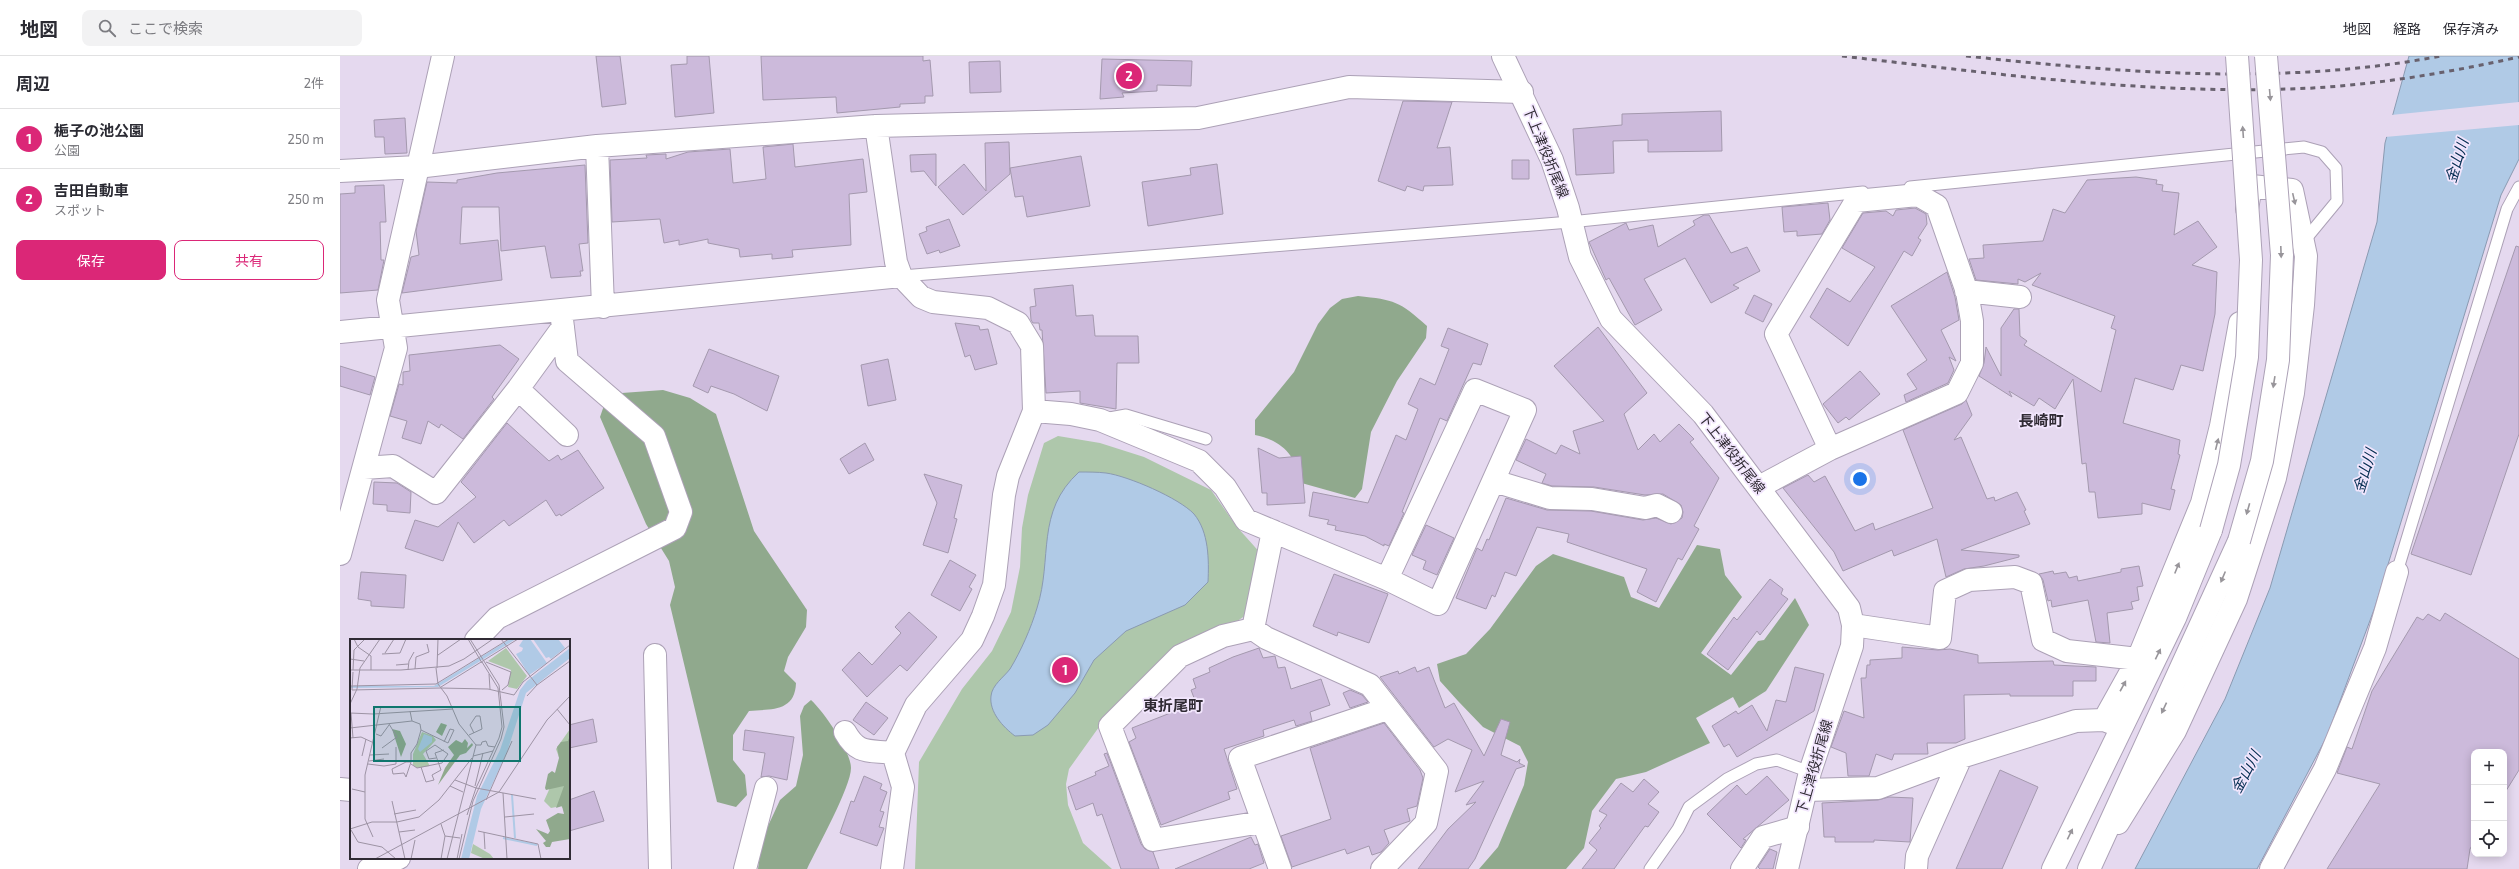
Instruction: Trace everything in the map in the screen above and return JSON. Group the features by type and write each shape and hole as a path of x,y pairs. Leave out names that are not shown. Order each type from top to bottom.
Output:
{"street":[{"path":"340,554 396,348 388,300 442,56"},
{"name":"下上津役折尾線","path":"1503,56 1522,92 1552,160 1580,257 1611,319 1703,414 1849,608 1853,625 1852,646 1808,781 1787,869"},
{"path":"2113,724 2175,618 2211,530 2229,465 2247,357 2251,260 2237,56"},
{"path":"2090,867 2239,541 2262,461 2278,360 2282,255 2266,56"},
{"path":"340,171 417,167 597,146 876,126 1198,118 1349,87 1522,92"},
{"path":"876,126 896,262 901,276 911,288 927,299 988,308 1018,323 1032,346 1034,411 1008,476 1004,495 994,585 982,616 972,640 916,705 893,753 903,786 892,869"},
{"path":"597,146 603,307"},
{"path":"2053,869 2202,503 2221,426 2240,334 2240,249 2251,186 2292,190 2306,256 2303,305 2293,393 2275,478 2236,599 2175,731 2090,867"},
{"path":"1758,487 1830,449 1957,393 1972,363 1972,321 1966,291 1937,206 1918,195 1856,201 1776,334 1830,449"},
{"path":"340,332 392,326 562,319 603,307 901,276"},
{"path":"1966,291 2020,297"},
{"path":"364,468 393,466 436,493 518,389 562,319"},
{"path":"477,639 497,618 675,528 681,512 654,436 567,362 562,319"},
{"path":"518,389 567,435"},
{"path":"1034,411 1071,414 1100,420 1199,460 1225,487 1246,520 1386,579 1438,604 1525,410 1475,390 1386,579"},
{"path":"1494,481 1550,498 1592,498 1645,508 1657,505 1671,512"},
{"path":"1253,629 1273,531"},
{"path":"2271,869 2325,769 2375,648 2397,572"},
{"path":"1853,625 1940,638 1945,591 1969,580 2015,578 2031,583 2043,640 2067,651 2138,659"},
{"path":"1262,822 1153,840 1110,726 1180,656 1222,636 1253,629 1266,638 1370,685 1387,709 1437,771 1426,824 1382,869"},
{"path":"655,655 660,869"},
{"path":"1280,869 1240,758 1387,709"},
{"path":"1808,781 1878,788 1961,757 2076,721 2113,724"},
{"path":"845,732 852,745 862,750 893,753"},
{"path":"1916,869 1917,856 1961,757"},
{"path":"745,869 766,788"},
{"path":"340,789 350,790"},
{"path":"1742,869 1763,837 1798,827"},
{"path":"369,869 396,859"}],"lane":[{"path":"901,276 1570,222 2304,147 2322,152 2336,168 2337,201 2304,241"},
{"path":"2397,572 2507,209 2519,187"},
{"path":"1100,420 1126,415 1206,439"},
{"path":"1650,869 1678,829 1689,807 1726,779 1756,764 1777,760 1808,781"}],"green space":[{"path":"1358,296 1396,303 1410,311 1427,326 1426,338 1397,381 1371,432 1362,489 1355,498 1298,482 1295,464 1286,451 1273,441 1255,435 1255,420 1294,372 1318,324 1330,308 1342,299"},
{"path":"663,390 690,398 716,414 754,531 807,610 806,627 788,657 784,671 796,683 795,692 791,699 786,704 773,709 749,711 733,735 733,760 745,775 747,795 736,807 717,802 670,605 675,587 669,561 646,524 600,417 608,394"},
{"path":"1058,436 1100,443 1144,457 1211,490 1237,527 1263,556 1249,613 1236,622 1174,648 1099,727 1069,769 1066,784 1068,805 1083,843 1112,869 915,869 919,762 962,689 992,651 1011,612 1020,567 1022,528 1028,495 1044,443"},
{"path":"1697,545 1720,549 1725,575 1742,597 1701,653 1731,675 1758,641 1764,640 1795,598 1809,625 1766,691 1739,708 1733,697 1696,718 1710,743 1646,772 1616,779 1592,811 1584,848 1566,869 1479,869 1498,847 1524,785 1528,762 1520,746 1483,727 1458,701 1440,681 1437,664 1466,654 1490,629 1536,566 1553,554 1624,577 1631,597 1659,608"},
{"path":"811,700 823,713 842,742 850,761 850,777 840,803 807,869 758,869 762,839 780,800 796,786 803,755 800,716 804,706"}],"water":[{"name":"金山川","path":"2409,56 2519,56 2519,159 2501,195 2375,607 2327,736 2257,869 2135,869 2225,699 2270,588 2377,222 2385,143"},
{"path":"1079,472 1106,473 1127,478 1177,501 1187,508 1194,514 1203,529 1208,556 1208,582 1185,605 1126,631 1094,660 1075,693 1048,725 1033,735 1015,736 998,719 992,708 991,696 996,685 1010,669 1029,631 1042,589 1048,536 1056,503 1065,487"}],"pier":[{"path":"2519,102 2519,125 2385,137 2391,115"}],"building":[{"path":"596,56 620,56 626,104 602,107"},
{"path":"687,56 709,56 714,113 675,117 671,65 687,64"},
{"path":"761,56 923,56 923,61 930,60 933,96 925,96 925,103 900,104 900,107 837,113 836,97 763,100"},
{"path":"1102,59 1192,61 1191,86 1157,85 1157,91 1122,93 1124,97 1100,99"},
{"path":"1000,61 1001,92 970,93 969,62"},
{"path":"1403,101 1452,102 1437,148 1450,147 1453,185 1424,186 1423,191 1407,186 1405,191 1378,181"},
{"path":"1721,111 1722,151 1648,152 1648,140 1613,141 1614,173 1576,175 1573,129 1622,125 1622,114"},
{"path":"405,118 407,153 385,154 384,137 375,137 374,120"},
{"path":"1009,142 1010,174 963,215 938,187 964,164 986,191 985,143"},
{"path":"793,144 795,167 863,159 867,192 849,194 851,245 792,250 793,257 772,259 772,254 740,257 739,249 708,243 708,239 679,245 679,240 664,243 660,219 612,222 610,160 647,158 646,155 666,154 666,159 688,152 730,149 733,183 766,179 763,147"},
{"path":"936,154 936,186 924,171 911,172 910,155"},
{"path":"1081,156 1090,206 1027,217 1023,196 1015,197 1010,168"},
{"path":"1512,160 1529,160 1529,179 1512,179"},
{"path":"1217,164 1223,214 1148,226 1142,182 1191,175 1190,168"},
{"path":"585,165 588,243 579,244 583,271 580,271 581,276 551,278 545,246 501,251 499,207 462,207 460,244 498,240 502,280 402,293 411,257 419,255 416,231 427,182 457,183 457,180 497,173"},
{"path":"2136,177 2157,180 2156,184 2163,185 2162,191 2179,193 2174,235 2198,221 2217,247 2192,265 2217,272 2215,314 2203,371 2181,365 2173,390 2135,378 2123,423 2180,440 2178,454 2180,455 2171,489 2175,490 2170,510 2142,503 2142,514 2098,518 2095,492 2089,492 2086,463 2082,464 2073,379 2055,409 2039,398 2034,406 2009,391 2012,397 1979,376 1984,363 1986,347 2001,376 2001,328 2014,309 2019,309 2020,336 2027,341 2024,345 2101,392 2116,330 2111,328 2115,316 2032,285 2041,273 2025,282 2018,279 2018,284 1976,280 1969,259 1984,258 1983,245 2043,241 2053,209 2065,213 2087,180"},
{"path":"384,185 386,222 380,222 381,260 384,260 378,290 340,293 340,194 355,193 355,186"},
{"path":"1828,203 1830,220 1822,234 1797,236 1797,231 1784,232 1782,207"},
{"path":"1915,208 1926,214 1927,224 1918,238 1921,240 1912,256 1904,251 1848,346 1810,317 1827,288 1850,302 1875,267 1842,248 1863,213 1886,211 1893,216 1896,210"},
{"path":"1704,215 1709,215 1731,253 1747,247 1760,271 1733,285 1739,288 1711,303 1685,258 1644,279 1662,310 1635,325 1609,278 1606,280 1589,242 1626,223 1629,230 1653,225 1658,247 1695,225 1693,221"},
{"path":"949,219 960,246 940,253 939,250 927,254 919,234 927,231 926,227"},
{"path":"2516,246 2519,247 2519,434 2471,575 2411,554"},
{"path":"1947,272 1955,297 1959,320 1941,330 1956,361 1949,357 1954,370 1948,383 1906,402 1904,395 1917,389 1907,374 1927,360 1891,306"},
{"path":"1073,285 1076,316 1093,315 1095,336 1138,336 1139,363 1117,363 1116,409 1080,403 1080,391 1046,393 1042,330 1040,330 1039,323 1033,323 1031,320 1030,307 1036,306 1034,289"},
{"path":"1754,295 1772,304 1763,322 1745,313"},
{"path":"955,323 979,326 980,330 988,329 997,364 975,370 970,355 965,357"},
{"path":"1598,327 1647,393 1624,414 1638,450 1654,434 1660,442 1679,424 1694,439 1690,442 1719,478 1694,526 1699,529 1682,560 1678,558 1656,602 1637,592 1647,569 1567,542 1569,534 1537,527 1516,576 1505,572 1495,597 1492,595 1486,609 1456,598 1477,548 1482,551 1487,539 1489,540 1506,498 1547,510 1591,511 1643,520 1656,518 1671,524 1682,518 1683,512 1681,505 1663,494 1645,495 1594,487 1552,486 1542,483 1546,474 1516,460 1526,439 1556,454 1561,445 1580,454 1573,431 1604,421 1554,366"},
{"path":"1448,328 1488,344 1481,365 1473,363 1447,421 1440,418 1402,512 1404,513 1389,546 1384,544 1384,546 1365,536 1335,530 1336,526 1327,524 1329,520 1309,516 1313,492 1368,503 1396,435 1406,440 1418,409 1408,404 1420,378 1435,385 1449,349 1441,346"},
{"path":"500,345 519,359 492,397 494,399 463,439 441,424 439,428 428,421 421,444 402,438 407,421 390,416 399,384 403,385 403,372 410,371 409,355"},
{"path":"709,349 779,376 767,411 734,394 711,386 708,393 693,386"},
{"path":"888,359 896,400 868,406 861,365"},
{"path":"340,366 375,377 370,395 340,386"},
{"path":"1860,371 1880,394 1849,420 1846,417 1838,423 1823,404"},
{"path":"1966,400 1972,415 1954,440 1961,437 1987,499 1994,497 1995,501 2017,492 2026,510 2024,511 2030,524 1961,550 2019,555 2019,557 1984,566 1964,569 1946,577 1937,539 1894,556 1892,550 1843,571 1834,552 1783,488 1808,475 1814,482 1825,476 1855,531 1873,523 1875,530 1933,508 1903,430 1962,404"},
{"path":"507,423 549,461 558,455 561,460 578,450 604,488 561,516 560,514 556,516 546,500 509,526 504,520 474,543 458,522 443,561 405,548 415,520 438,527 476,497 461,482"},
{"path":"865,443 874,460 849,474 840,459"},
{"path":"1258,448 1279,458 1301,456 1305,503 1267,505 1267,493 1262,493"},
{"path":"924,474 962,485 954,518 957,519 948,553 923,545 937,503"},
{"path":"374,482 397,483 411,492 410,513 387,511 387,505 373,504"},
{"path":"1426,525 1454,538 1437,575 1423,569 1426,561 1412,555"},
{"path":"950,560 976,575 969,587 972,589 960,611 931,595"},
{"path":"2139,566 2143,586 2137,587 2139,600 2131,602 2133,609 2107,613 2110,643 2096,642 2088,600 2052,607 2051,600 2048,601 2043,580 2039,574 2053,571 2054,574 2066,572 2069,578 2077,576 2078,581 2121,572 2121,569"},
{"path":"361,572 406,575 404,608 371,606 371,601 358,599"},
{"path":"1334,574 1388,594 1369,643 1338,632 1337,636 1313,626"},
{"path":"1770,579 1783,589 1781,594 1788,599 1760,635 1757,631 1728,670 1707,654 1734,617 1737,620"},
{"path":"909,612 937,637 907,671 900,665 867,697 842,670 859,652 872,665 901,633 895,627"},
{"path":"2445,613 2519,659 2519,770 2507,789 2507,749 2471,749 2471,847 2467,869 2327,869 2380,784 2337,773 2347,747 2352,749 2372,691 2417,617 2423,620 2428,614 2440,621"},
{"path":"1902,647 1938,650 1950,649 1978,655 1978,663 2053,661 2054,665 2096,667 2096,681 2073,681 2073,696 2010,696 2010,694 1964,695 1965,739 1956,743 1927,743 1928,754 1894,754 1892,760 1876,754 1869,776 1848,776 1846,753 1831,747 1844,711 1864,718 1861,678 1866,678 1867,665 1870,665 1870,660 1902,658"},
{"path":"1259,648 1263,658 1275,656 1278,668 1285,667 1291,689 1321,679 1330,705 1310,712 1312,721 1296,726 1294,720 1263,730 1264,736 1224,749 1237,789 1228,792 1230,799 1161,825 1129,742 1136,738 1132,728 1196,703 1191,690 1196,688 1193,679 1210,672 1209,668 1233,657"},
{"path":"1415,667 1417,672 1429,667 1445,708 1454,703 1484,756 1501,719 1510,722 1501,755 1517,762 1520,759 1519,763 1525,766 1516,769 1475,859 1468,869 1418,869 1448,829 1476,802 1466,805 1484,781 1455,792 1472,750 1448,739 1434,747 1380,677 1398,671 1399,674"},
{"path":"1795,667 1824,674 1814,711 1737,757 1729,744 1724,747 1712,726 1736,711 1738,714 1752,705 1767,731 1776,700 1786,702"},
{"path":"1350,690 1362,695 1368,702 1350,708 1343,693"},
{"path":"866,702 888,718 874,735 853,720"},
{"path":"593,719 597,742 570,748 570,725"},
{"path":"1384,723 1420,770 1423,778 1417,806 1407,809 1410,821 1384,830 1389,843 1381,852 1372,855 1369,846 1347,854 1345,849 1292,867 1281,836 1331,819 1310,748"},
{"path":"745,730 794,737 787,780 769,776 761,777 765,753 743,750"},
{"path":"1107,753 1141,844 1145,849 1153,852 1159,869 1121,869 1102,814 1097,816 1093,803 1076,810 1068,787 1096,775 1095,772 1109,766 1104,754"},
{"path":"2000,770 2038,787 2002,869 1956,869"},
{"path":"864,776 882,784 880,789 887,792 880,811 884,812 879,827 884,828 877,846 840,833 851,801 854,802"},
{"path":"1767,776 1789,800 1743,839 1746,840 1741,848 1707,814 1737,785 1746,795"},
{"path":"1644,779 1659,792 1648,804 1659,812 1648,827 1645,826 1614,869 1582,869 1597,850 1589,843 1601,828 1599,826 1607,815 1599,811 1621,783 1633,792"},
{"path":"594,791 604,821 570,831 570,800"},
{"path":"1889,797 1913,798 1910,842 1874,840 1874,842 1835,842 1835,837 1824,837 1822,803 1878,800"},
{"path":"1251,837 1255,845 1258,844 1264,863 1249,869 1175,869"},
{"path":"1770,849 1777,852 1773,869 1760,869 1758,867"}],"railway":[{"path":"1842,56 2077,82 2195,89 2254,90 2365,84 2468,68 2519,57"},
{"path":"1966,56 2085,67 2204,74 2263,74 2323,71 2382,65 2441,56"}],"place":[{"name":"吉田自動車","path":"1129,76"},
{"name":"梔子の池公園","path":"1065,670"}],"district":[{"name":"長崎町","path":"2041,421"},
{"name":"東折尾町","path":"1173,706"}]}
